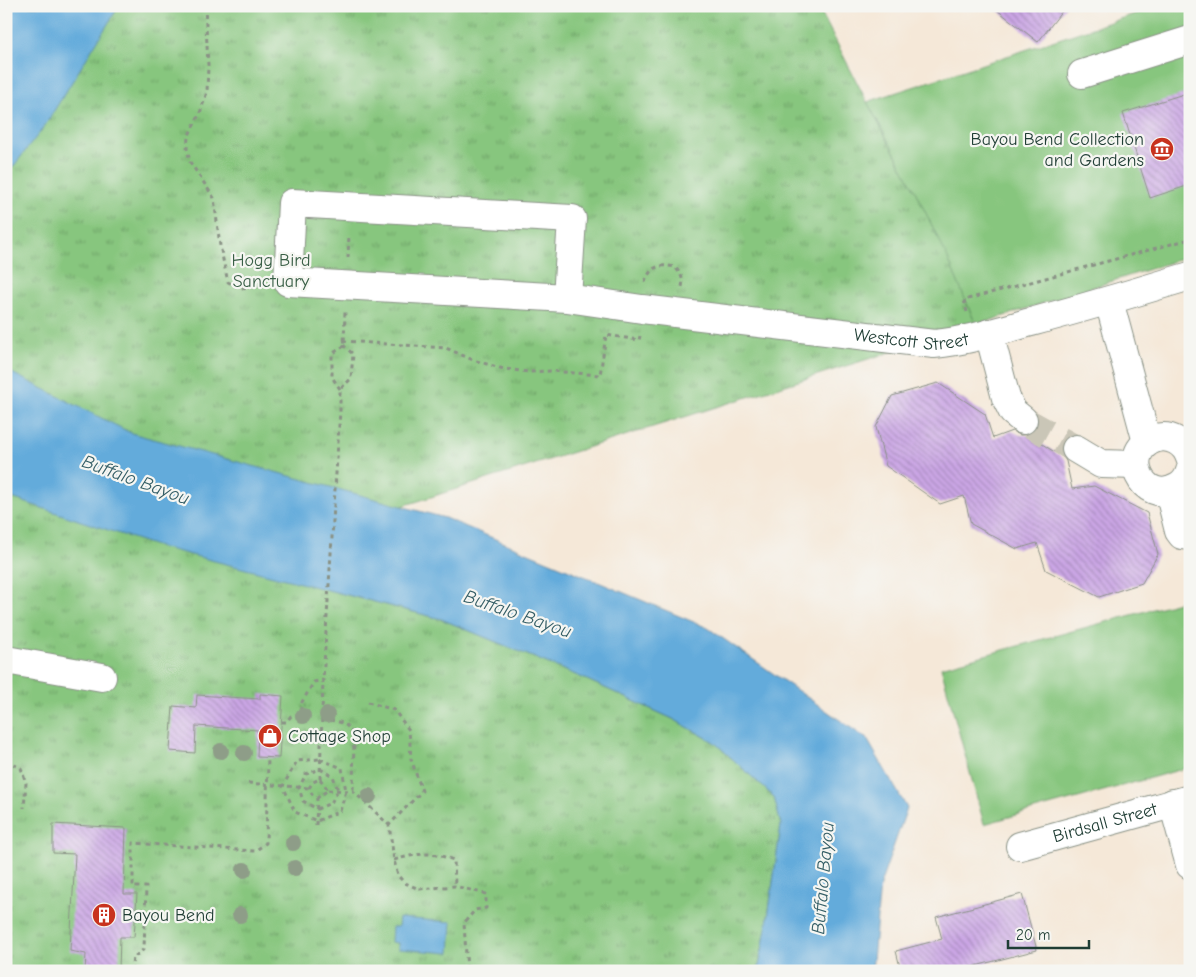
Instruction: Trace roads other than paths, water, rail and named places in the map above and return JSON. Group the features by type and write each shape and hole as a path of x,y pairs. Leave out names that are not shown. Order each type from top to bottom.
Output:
{"street":[{"path":"1082,74 1190,40"},
{"name":"Westcott Street","path":"567,298 572,219 292,203 288,282 567,298 635,298 849,335 934,344 957,342 1109,301 1190,276"},
{"path":"1109,301 1142,454 1138,475 1143,483 1159,492 1177,488 1185,482 1190,471"},
{"path":"989,333 1006,398 1013,412 1023,420"},
{"path":"1076,449 1101,464 1142,454 1155,438 1171,438 1185,448 1190,458"},
{"path":"1169,491 1179,531 1182,535 1190,536"},
{"path":"6,660 102,677"},
{"path":"1182,801 1190,865"},
{"name":"Birdsall Street","path":"1020,846 1182,801"}],"water":[{"path":"6,6 119,6 44,127 6,176"},
{"name":"Buffalo Bayou","path":"6,370 131,433 445,518 708,628 867,739 907,808 880,885 872,971 758,971 767,924 781,825 774,797 714,742 673,719 583,678 441,619 156,546 6,496"},
{"path":"399,918 452,922 450,953 398,949 398,943 391,942 392,927 398,927"}],"tunnel":[{"path":"1023,420 1076,449"}],"place":[{"name":"Bayou Bend Collection and Gardens","path":"1162,149"},
{"name":"Cottage Shop","path":"270,736"},
{"name":"Bayou Bend","path":"104,915"}],"park label":[{"name":"Hogg Bird Sanctuary","path":"271,270"}]}
